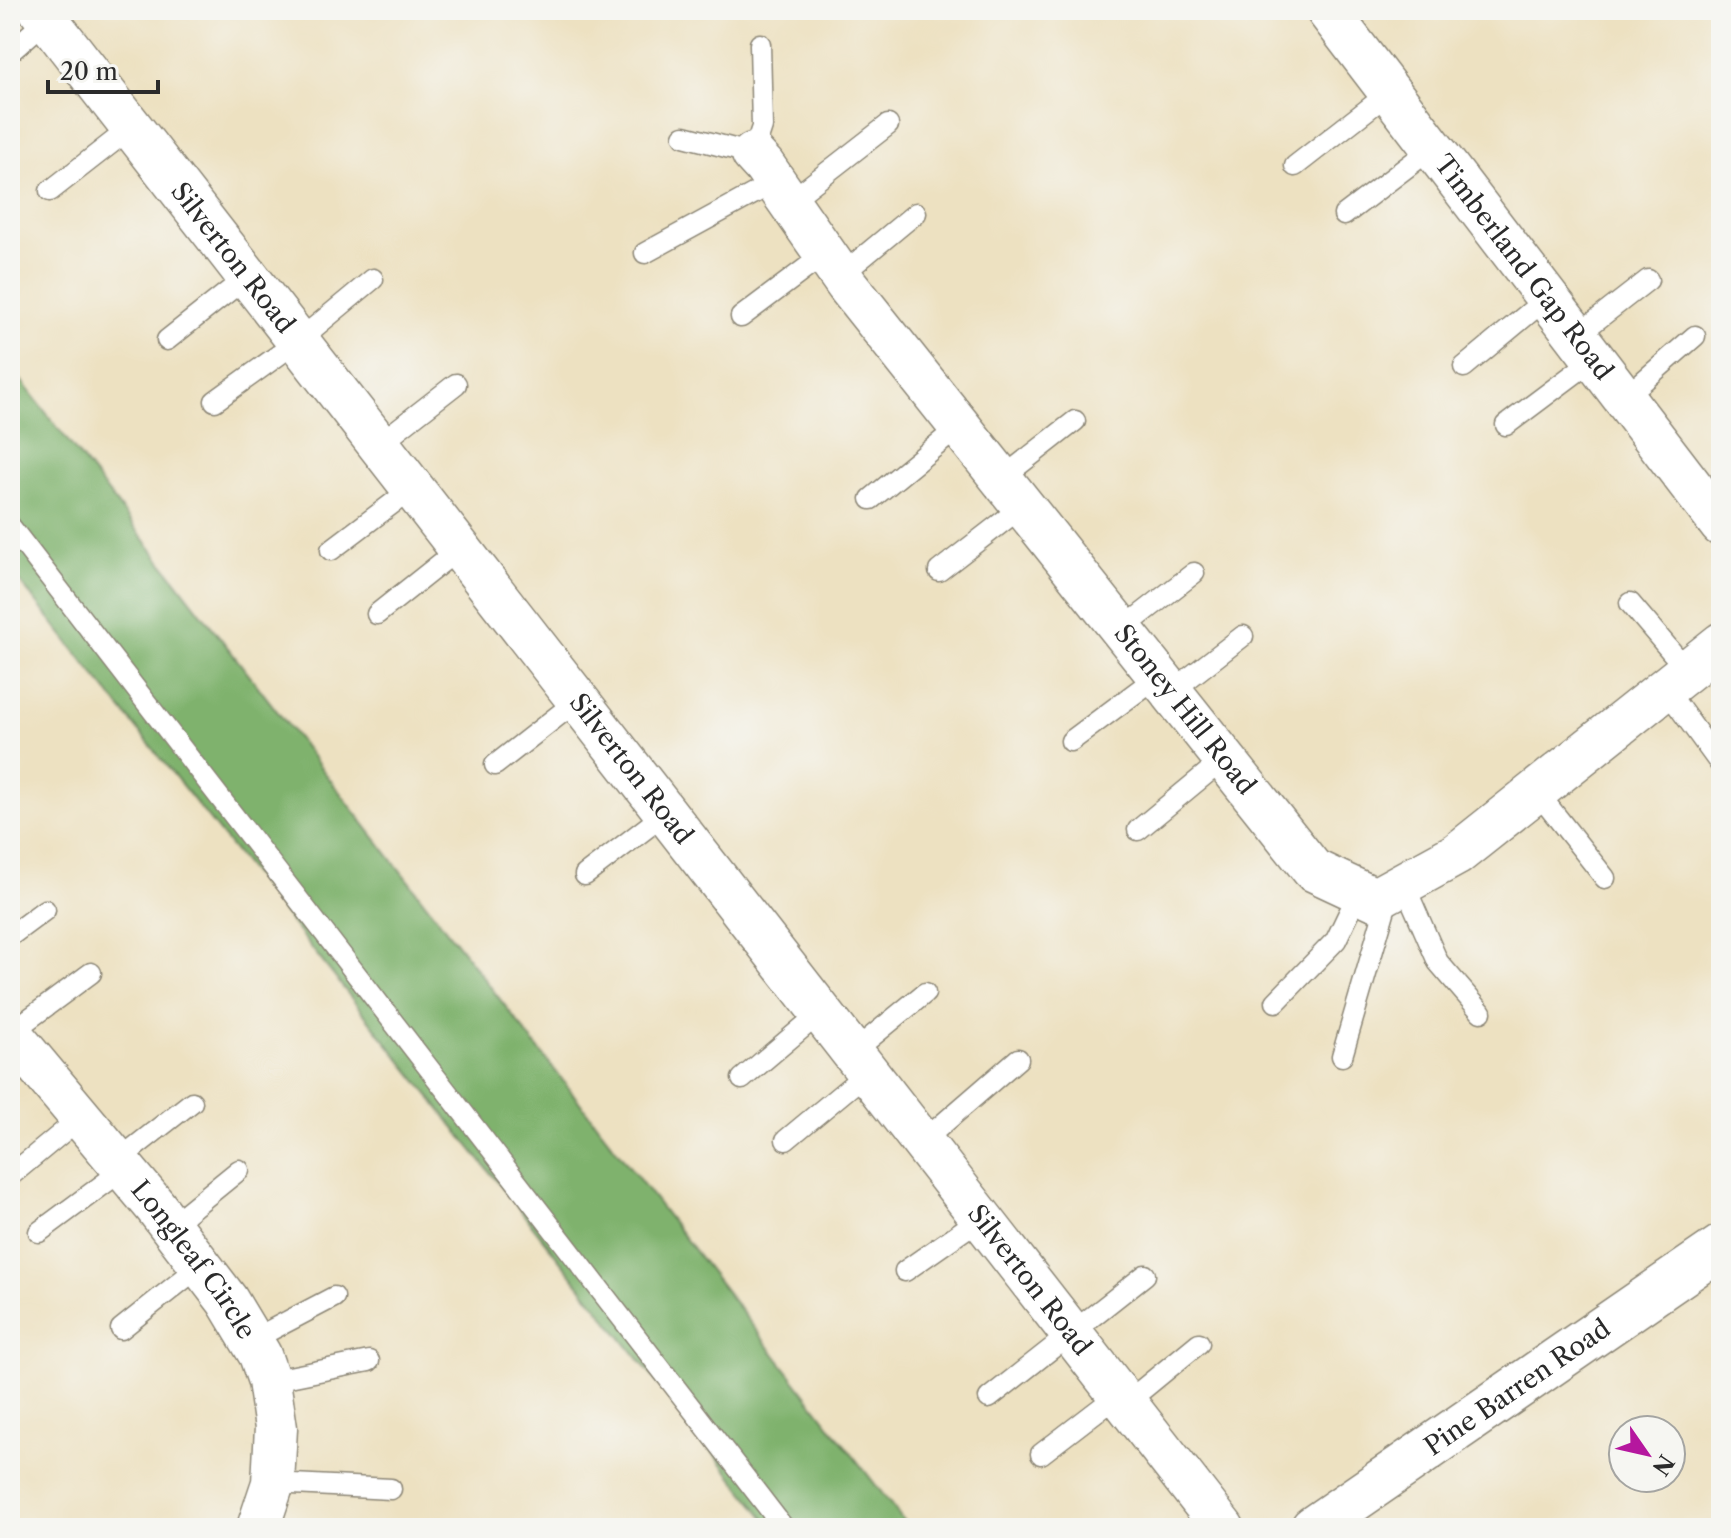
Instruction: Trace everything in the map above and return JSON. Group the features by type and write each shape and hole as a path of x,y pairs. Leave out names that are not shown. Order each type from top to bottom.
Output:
{"main road":[{"name":"Pine Barren Road","path":"1313,1528 1721,1247"}],"street":[{"name":"Timberland Gap Road","path":"1327,10 1721,525"},
{"name":"Silverton Road","path":"50,13 132,127 1223,1528"},
{"name":"Stoney Hill Road","path":"772,179 832,265 1313,870 1384,889"},
{"path":"1384,889 1457,854 1721,644"},
{"name":"Longleaf Circle","path":"10,1033 170,1226 227,1300 260,1355 269,1381 276,1428 273,1483 258,1528"}],"lane":[{"path":"10,52 50,13"},
{"path":"760,44 762,127 772,179"},
{"path":"1295,166 1390,92"},
{"path":"645,253 772,179 888,125"},
{"path":"50,191 132,127"},
{"path":"684,136 772,179"},
{"path":"1344,215 1432,148"},
{"path":"741,317 916,213"},
{"path":"167,340 248,276"},
{"path":"215,401 298,341 373,279"},
{"path":"1506,425 1585,348 1648,280"},
{"path":"1464,367 1547,298"},
{"path":"1624,398 1695,336"},
{"path":"379,444 456,384"},
{"path":"939,571 1075,421"},
{"path":"871,499 959,427"},
{"path":"331,550 413,488"},
{"path":"10,526 784,1528"},
{"path":"377,614 460,548"},
{"path":"1121,630 1194,573"},
{"path":"1630,603 1676,679 1721,765"},
{"path":"1071,741 1243,636"},
{"path":"495,765 578,700"},
{"path":"1138,830 1224,759"},
{"path":"1537,792 1605,878"},
{"path":"585,875 666,813"},
{"path":"1276,1002 1384,889"},
{"path":"1384,889 1438,962 1481,1012"},
{"path":"1342,1056 1384,889"},
{"path":"10,936 45,910"},
{"path":"10,1033 91,973"},
{"path":"786,1140 925,993"},
{"path":"742,1079 821,1012"},
{"path":"922,1142 1018,1059"},
{"path":"39,1232 192,1102"},
{"path":"10,1176 80,1118"},
{"path":"170,1226 239,1170"},
{"path":"905,1271 981,1218"},
{"path":"121,1329 200,1266"},
{"path":"989,1398 1145,1275"},
{"path":"250,1341 334,1297"},
{"path":"1041,1454 1199,1343"},
{"path":"269,1381 369,1361"},
{"path":"273,1483 391,1489"}],"green space":[{"path":"10,366 909,1528 773,1528 10,569"}]}
